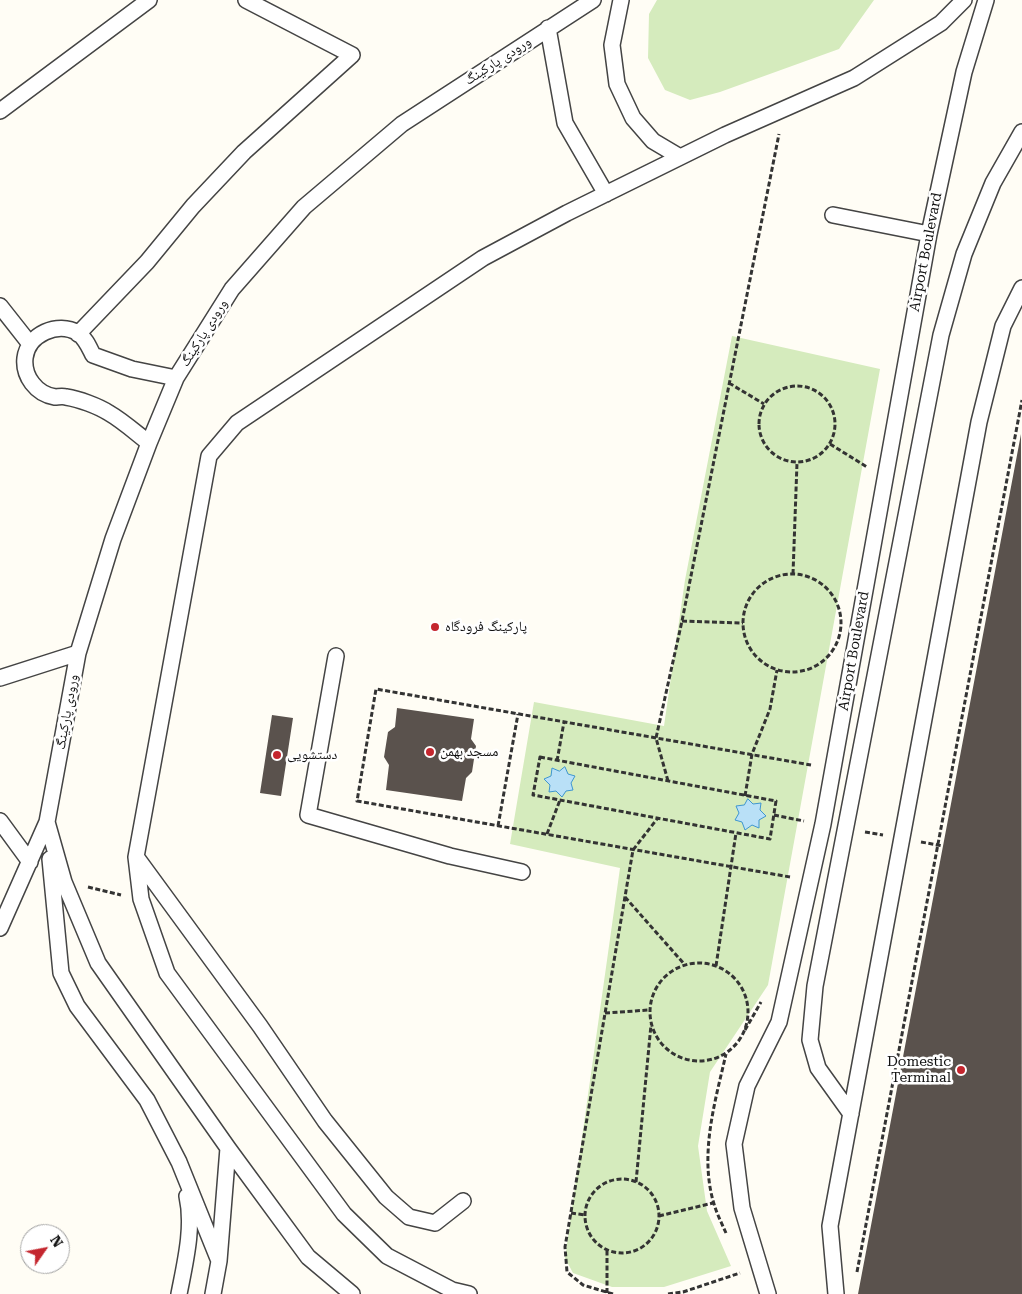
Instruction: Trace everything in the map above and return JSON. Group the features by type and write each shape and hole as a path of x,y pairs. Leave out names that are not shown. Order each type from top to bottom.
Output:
{"lane":[{"path":"0,112 149,0"},
{"path":"78,334 147,262 193,206 244,152 352,55 246,0"},
{"name":"ورودی پارکینگ","path":"47,822 78,653 113,539 176,378 232,289 304,207 402,124 593,0"},
{"path":"621,0 612,45 617,84 633,118 653,141 680,157"},
{"path":"469,1294 452,1290 387,1256 344,1214 167,973 141,899 136,857 209,456 237,423 483,258 680,157 854,78 940,23 964,0"},
{"name":"Airport Boulevard","path":"768,1294 742,1208 734,1144 747,1086 778,1022 823,824 929,234 964,72 986,0"},
{"path":"548,28 565,123 606,194"},
{"path":"851,1114 818,1068 812,1050 810,1040 815,986 941,335 964,254 993,183 1022,132"},
{"path":"833,215 929,234"},
{"path":"836,1294 830,1226 979,422 1003,326 1022,288"},
{"path":"0,306 30,344"},
{"path":"149,443 109,412 67,397 53,397 41,392 31,382 25,370 25,356 30,344 39,334 52,329 65,328 78,334 88,343 93,355 132,369 176,378"},
{"path":"0,678 78,653"},
{"path":"336,656 308,815 450,856 522,872"},
{"path":"0,821 30,862"},
{"path":"0,928 47,822"},
{"path":"47,822 64,882 98,963 228,1148 308,1257 352,1294"},
{"path":"47,822 61,973 77,1006 147,1100 179,1162 219,1261"},
{"path":"136,857 260,1026 325,1121 386,1197 409,1217 435,1223 463,1201"},
{"path":"213,1294 219,1261 228,1148"},
{"path":"179,1162 189,1206 187,1251 180,1294"}],"path":[{"path":"668,781 656,738 682,621 784,109"},
{"path":"729,383 764,404"},
{"path":"797,386 810,388 822,395 830,405 835,418 835,431 830,444 821,454 810,460 797,463 784,460 772,454 764,443 759,430 759,417 764,404 772,394 784,388 797,386"},
{"path":"856,1274 1022,400"},
{"path":"830,444 885,479"},
{"path":"793,574 797,463"},
{"path":"793,574 808,576 832,594 839,608 841,624 839,639 832,652 821,663 808,670 792,672 777,670 764,663 752,652 746,638 743,623 746,608 758,589 777,576 793,574"},
{"path":"682,621 743,623"},
{"path":"745,796 752,754 770,709 777,670"},
{"path":"790,877 357,801 376,689 811,765"},
{"path":"498,826 518,714"},
{"path":"557,761 564,722"},
{"path":"540,757 557,761 776,802 770,839 533,795 540,757"},
{"path":"547,834 560,800"},
{"path":"613,1294 583,1285 567,1272 565,1247 633,850 658,818"},
{"path":"716,966 736,833"},
{"path":"64,882 141,899"},
{"path":"625,897 685,965"},
{"path":"636,1182 651,1025 649,1010 652,995 660,981 671,971 685,965 700,963 716,966 729,973 740,985 746,999 748,1014 745,1030 737,1043 726,1053 712,1060 697,1062 681,1058 663,1045 651,1025"},
{"path":"605,1013 649,1010"},
{"path":"622,1178 636,1182 648,1190 656,1202 659,1216 656,1230 648,1242 636,1250 621,1253 607,1250 595,1241 587,1229 585,1215 588,1201 596,1189 608,1181 622,1178"},
{"path":"659,1216 714,1203"},
{"path":"571,1213 585,1215"},
{"path":"607,1250 607,1293"},
{"path":"668,1294 683,1292 741,1273"}],"green space":[{"path":"657,0 874,0 839,49 720,92 690,100 665,90 648,58 649,14"},
{"path":"732,336 880,369 768,985 710,1072 698,1146 707,1211 731,1266 664,1287 612,1287 573,1273 565,1258 620,868 510,844 534,702 664,726 685,580"}],"water":[{"path":"565,767 568,774 575,776 571,783 573,790 566,791 562,797 556,791 549,792 550,785 544,779 551,776 552,768 559,771"},
{"path":"748,799 753,804 761,803 760,810 766,816 759,820 759,828 752,825 745,830 742,822 735,820 739,813 736,806 744,805"}],"building":[{"name":"Domestic Terminal","path":"1021,434 1022,1294 858,1294 943,846"},
{"name":"مسجد بهمن","path":"397,708 474,719 471,739 476,746 472,772 466,778 462,801 386,790 389,765 384,757 388,732 395,727"},
{"name":"دستشویی","path":"272,715 293,718 281,796 260,793"}],"place":[{"name":"پارکینگ فرودگاه","path":"435,627"},
{"name":"مسجد بهمن","path":"430,752"},
{"name":"دستشویی","path":"277,755"},
{"name":"Domestic Terminal","path":"961,1070"}]}
